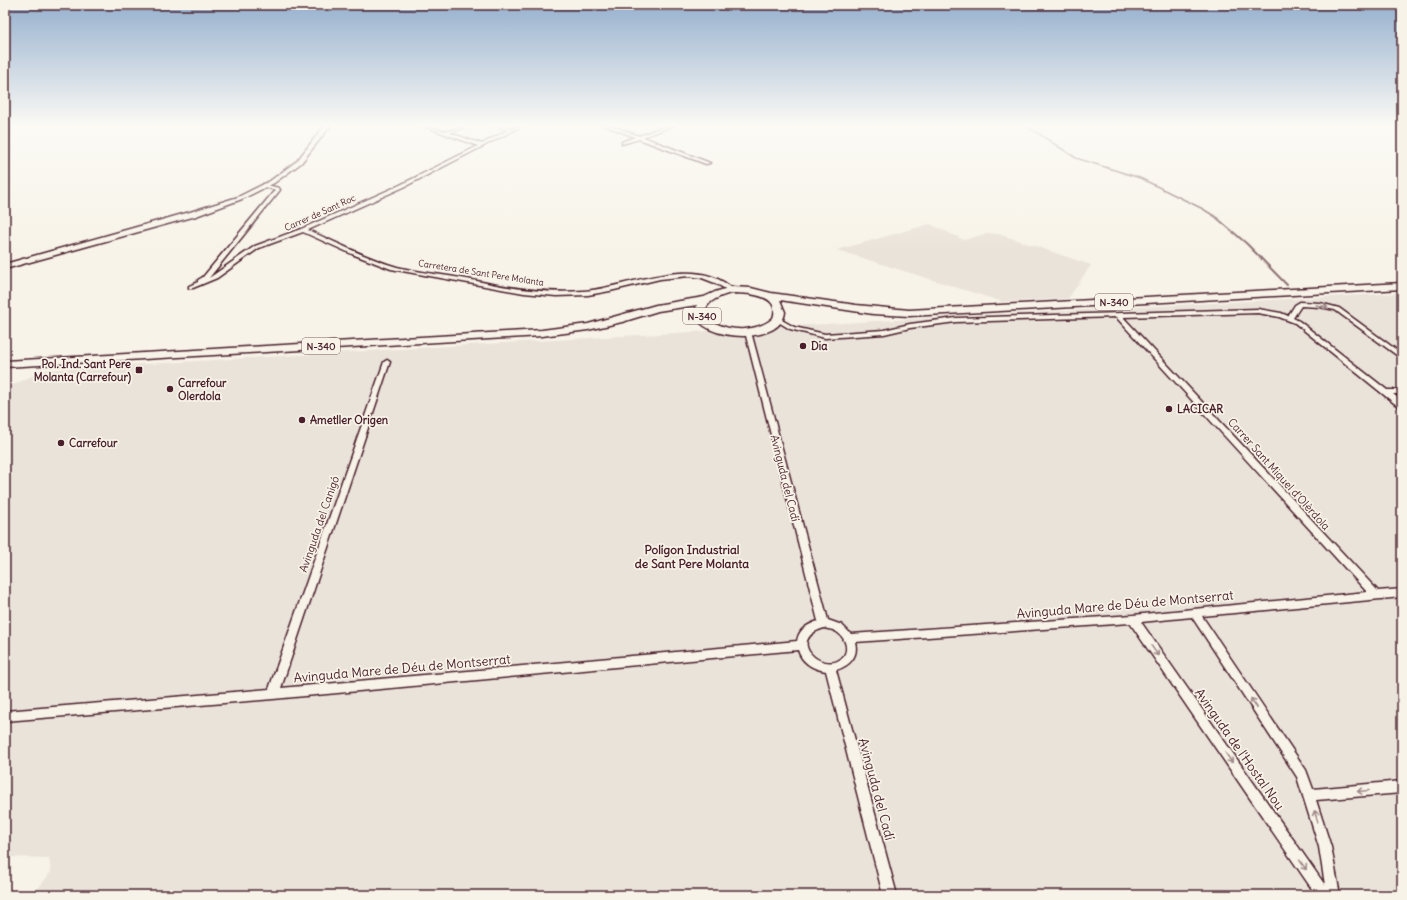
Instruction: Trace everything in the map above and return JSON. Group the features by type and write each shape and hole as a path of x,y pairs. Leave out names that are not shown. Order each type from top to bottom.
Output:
{"main road":[{"name":"N-340","path":"635,315 656,308 706,300 717,294 731,290 750,291 767,296 879,312 909,313 1402,286"},
{"path":"767,296 779,306 779,316"},
{"name":"N-340","path":"702,316 700,310 706,300"},
{"name":"N-340","path":"5,364 542,333 588,327 635,315 673,308 689,310 702,316 710,324 724,330 748,332 766,328 792,306 826,304"}],"street":[{"path":"5,267 199,212 240,198 265,185 292,167"},
{"name":"Carrer de Sant Roc","path":"265,185 278,190 205,278 192,288 215,277 257,246 303,230 402,186 439,167"},
{"name":"Carretera de Sant Pere Molanta","path":"303,230 386,266 539,293 591,293 615,289 654,278 682,274 705,277 721,282 731,290"},
{"path":"1290,318 1297,306 1300,304 1320,305 1337,309 1402,357"},
{"path":"779,316 792,328 825,336 884,332 910,326 956,320 1249,310 1269,312 1290,318 1402,405"},
{"name":"Carrer Sant Miquel d'Olèrdola","path":"1118,315 1375,595"},
{"name":"Avinguda del Cadí","path":"748,332 824,624"},
{"name":"Avinguda del Canigó","path":"273,694 387,362"},
{"path":"1387,392 1402,392"},
{"name":"Avinguda Mare de Déu de Montserrat","path":"849,638 1195,614 1402,593"},
{"path":"1195,614 1302,774 1310,795 1325,847 1333,895"},
{"name":"Avinguda de l'Hostal Nou","path":"1133,619 1324,895"},
{"path":"824,624 836,627 844,632 849,638 852,650 850,657 838,666 821,666 812,662 806,656 801,645 801,640 805,632 815,625 824,624"},
{"name":"Avinguda Mare de Déu de Montserrat","path":"5,716 273,694 801,645"},
{"name":"Avinguda del Cadí","path":"830,667 890,895"},
{"path":"1310,795 1402,787"}],"shaded area":[{"path":"930,224 964,240 988,233 999,234 1091,265 1068,299 1003,302 837,250"},
{"path":"1402,293 1402,895 33,895 51,872 49,858 5,857 5,389 44,370 912,319"}],"waterway":[{"path":"1105,167 1140,178 1203,209 1219,219"},
{"path":"1217,218 1247,244 1287,285"}],"place":[{"name":"Dia","path":"803,346"},
{"name":"Pol. Ind. Sant Pere Molanta (Carrefour)","path":"139,370"},
{"name":"Carrefour Olerdola","path":"170,389"},
{"name":"LACICAR","path":"1169,409"},
{"name":"Ametller Origen","path":"302,420"},
{"name":"Carrefour","path":"61,443"}],"district":[{"name":"Polígon Industrial de Sant Pere Molanta","path":"692,557"}]}
